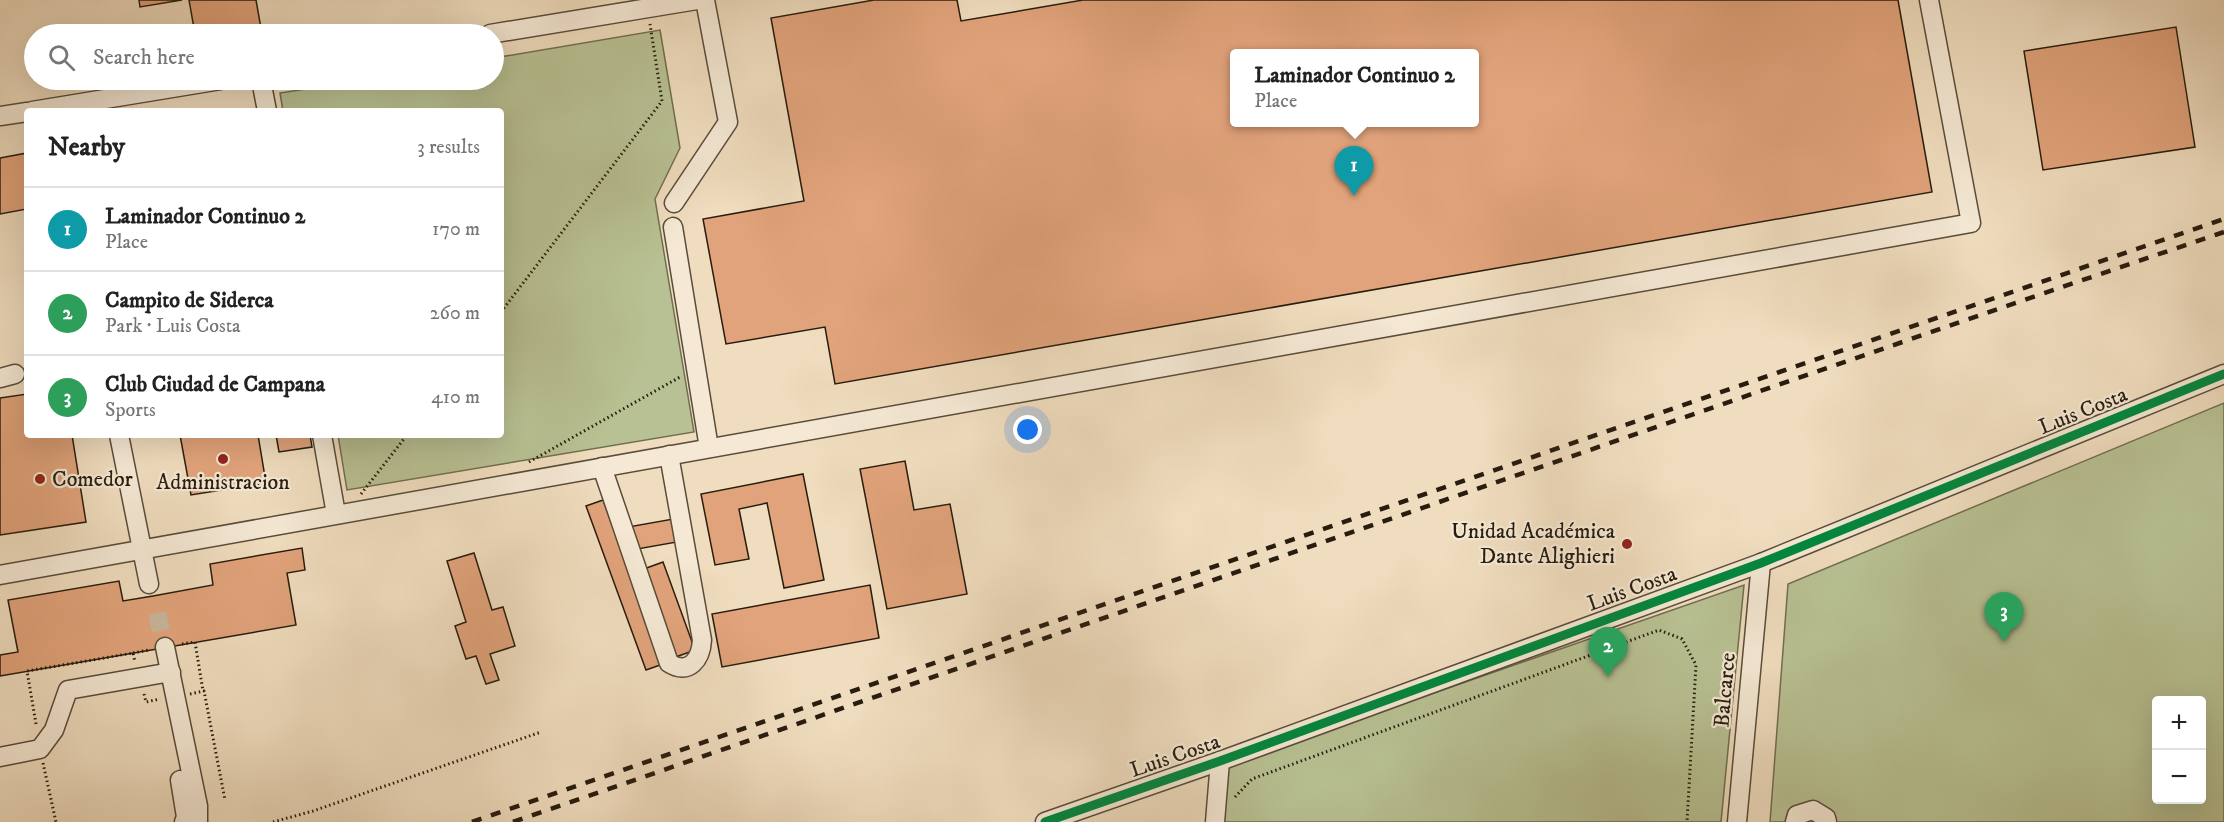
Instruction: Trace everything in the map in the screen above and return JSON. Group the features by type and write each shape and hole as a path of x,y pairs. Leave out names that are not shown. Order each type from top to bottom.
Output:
{"street":[{"path":"504,32 697,0"},
{"path":"674,203 728,122 705,0"},
{"path":"0,575 142,552 341,513 1971,223 1929,0"},
{"path":"70,108 120,104 179,90"},
{"path":"263,90 266,108"},
{"path":"0,116 24,112"},
{"path":"673,227 709,448"},
{"name":"Luis Costa","path":"1046,822 1220,761 1761,563 2224,374"},
{"path":"120,438 149,584"},
{"path":"323,438 341,513"},
{"path":"602,467 669,663 675,667 684,667 696,662 701,654 702,640 669,455"},
{"name":"Balcarce","path":"1737,822 1761,563"},
{"path":"165,647 165,673 185,804 184,822"},
{"path":"0,757 40,749 54,730 68,690 165,673"},
{"path":"169,698 198,806 198,822"},
{"path":"1215,822 1220,761"},
{"path":"1795,822 1797,815 1813,810 1826,818 1827,822"}],"path":[{"path":"504,308 662,101 648,8"},
{"path":"523,465 696,369"},
{"path":"341,513 404,438"},
{"path":"1233,800 1252,779 1659,630 1682,639 1696,664 1687,822"},
{"path":"56,822 40,749 27,671 133,653 146,702 204,691 225,800"},
{"path":"273,822 313,811 541,732"}],"green space":[{"path":"660,30 680,148 655,199 694,432 347,490 338,438 504,438 504,108 282,108 280,93 299,90 504,90 504,56"},
{"path":"2224,403 2224,822 1770,822 1788,584"},
{"path":"1744,585 1721,822 1224,822 1227,765"}],"building":[{"path":"139,0 182,0 140,7"},
{"path":"189,0 256,0 260,24 193,24"},
{"path":"874,0 957,0 961,21 1083,0 1898,0 1932,192 835,384 825,327 726,344 703,219 804,201 771,18"},
{"path":"2176,27 2195,147 2043,170 2024,51"},
{"path":"24,154 24,210 0,214 0,158"},
{"name":"Comedor","path":"24,394 24,438 72,438 86,522 0,535 0,398"},
{"name":"Administracion","path":"181,438 258,438 266,483 191,495"},
{"name":"Administracion","path":"277,438 310,438 312,447 279,452"},
{"path":"905,461 914,510 950,504 967,594 887,609 860,469"},
{"path":"803,474 824,580 784,588 767,503 739,509 749,559 715,565 701,494"},
{"path":"603,500 663,664 646,670 586,506"},
{"path":"673,519 677,542 632,550 628,527"},
{"path":"302,548 305,570 287,573 296,625 0,676 0,655 18,652 8,600 119,581 123,601 153,596 213,585 210,564"},
{"path":"474,553 492,610 503,607 515,646 490,654 499,680 486,684 476,656 466,659 455,626 466,622 447,561"},
{"path":"663,562 695,650 673,658 641,570"},
{"path":"870,585 879,638 722,667 712,614"}],"tunnel":[{"path":"157,613 165,647"}],"railway":[{"path":"472,822 2224,219"},
{"path":"513,822 2224,232"}],"cycle path":[{"path":"1045,822 1220,761 1761,563 2224,374"}],"place":[{"name":"Laminador Continuo 2","path":"1354,196"},
{"name":"Administracion","path":"223,459"},
{"name":"Comedor","path":"40,479"},
{"name":"Unidad Académica Dante Alighieri","path":"1627,544"},
{"name":"Club Ciudad de Campana","path":"2004,642"},
{"name":"Campito de Siderca","path":"1608,677"}]}
